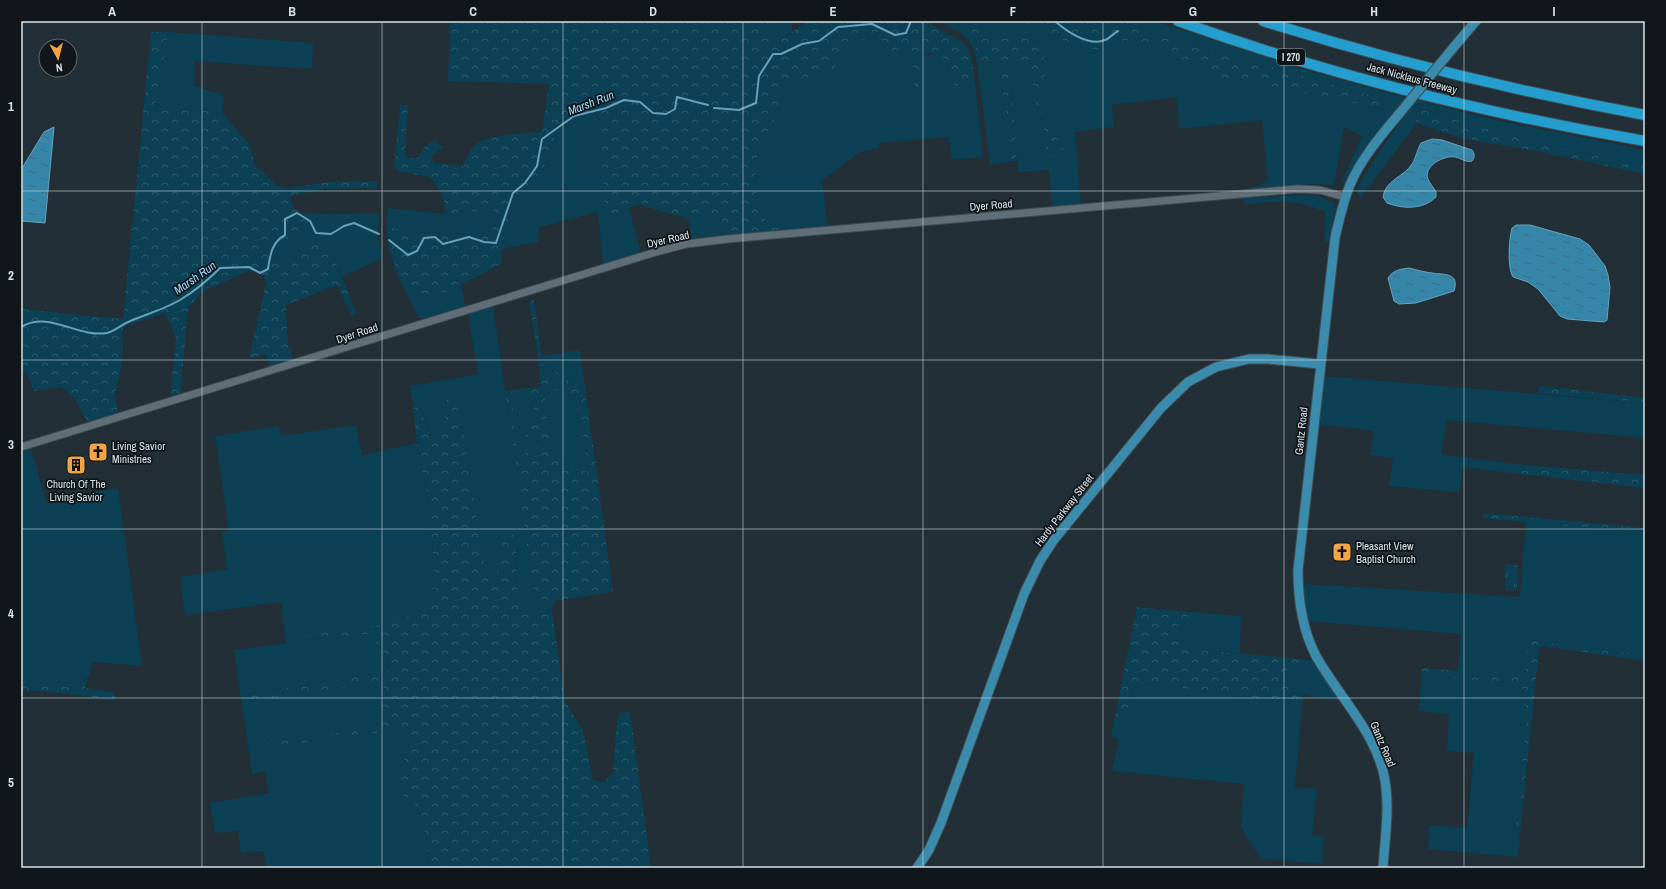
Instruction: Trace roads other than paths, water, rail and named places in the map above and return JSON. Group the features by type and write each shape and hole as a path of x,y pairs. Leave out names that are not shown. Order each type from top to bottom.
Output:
{"highway":[{"name":"Jack Nicklaus Freeway","path":"1178,21 1287,56 1434,97 1580,130 1645,141"},
{"name":"Jack Nicklaus Freeway","path":"1263,21 1353,48 1448,73 1587,104 1645,115"}],"main road":[{"name":"Gantz Road","path":"1383,868 1387,806 1382,770 1374,747 1364,727 1316,655 1307,636 1300,604 1298,580 1299,554 1332,257 1340,217 1346,197 1355,175 1375,145 1476,21"},
{"name":"Hardy Parkway Street","path":"917,868 929,850 941,823 1024,594 1040,561 1053,541 1161,408 1188,382 1216,367 1250,359 1320,364"}],"street":[{"name":"Dyer Road","path":"21,447 686,244 1298,189 1320,190 1346,197"}],"water":[{"path":"54,127 45,223 21,221 21,170 44,132"},
{"path":"1432,139 1442,140 1472,150 1474,158 1472,161 1468,161 1450,157 1440,160 1431,166 1427,174 1429,181 1436,192 1436,197 1431,201 1413,207 1387,203 1383,197 1387,186 1409,168 1415,159 1421,143"},
{"path":"1516,225 1530,225 1580,239 1589,245 1605,266 1608,275 1610,287 1607,320 1604,322 1567,319 1560,316 1538,289 1528,282 1513,277 1509,260 1509,246 1512,228"},
{"path":"1409,268 1453,277 1455,280 1454,291 1416,303 1399,304 1394,301 1388,278 1400,269"}],"waterway":[{"name":"Marsh Run","path":"714,108 739,110 756,103 759,76 773,54 781,54 802,44 819,41 838,27 872,24 895,35 906,33 911,21"},
{"name":"Marsh Run","path":"1055,21 1071,33 1085,40 1099,42 1109,38 1118,31"},
{"name":"Marsh Run","path":"389,240 408,255 417,251 424,238 435,237 443,244 469,237 484,242 496,243 513,193 525,183 537,166 542,139 574,116 606,108 624,100 640,102 653,113 666,114 675,109 677,97 708,105"},
{"name":"Marsh Run","path":"21,327 42,321 85,332 107,333 126,323 167,307 180,300 191,293 220,268 249,267 260,273 268,269 272,249 277,241 285,235 285,219 297,213 310,221 316,233 331,234 344,226 354,223 379,234"}],"place":[{"name":"Living Savior Ministries","path":"98,452"},
{"name":"Church Of The Living Savior","path":"76,465"},
{"name":"Pleasant View Baptist Church","path":"1342,552"}]}
